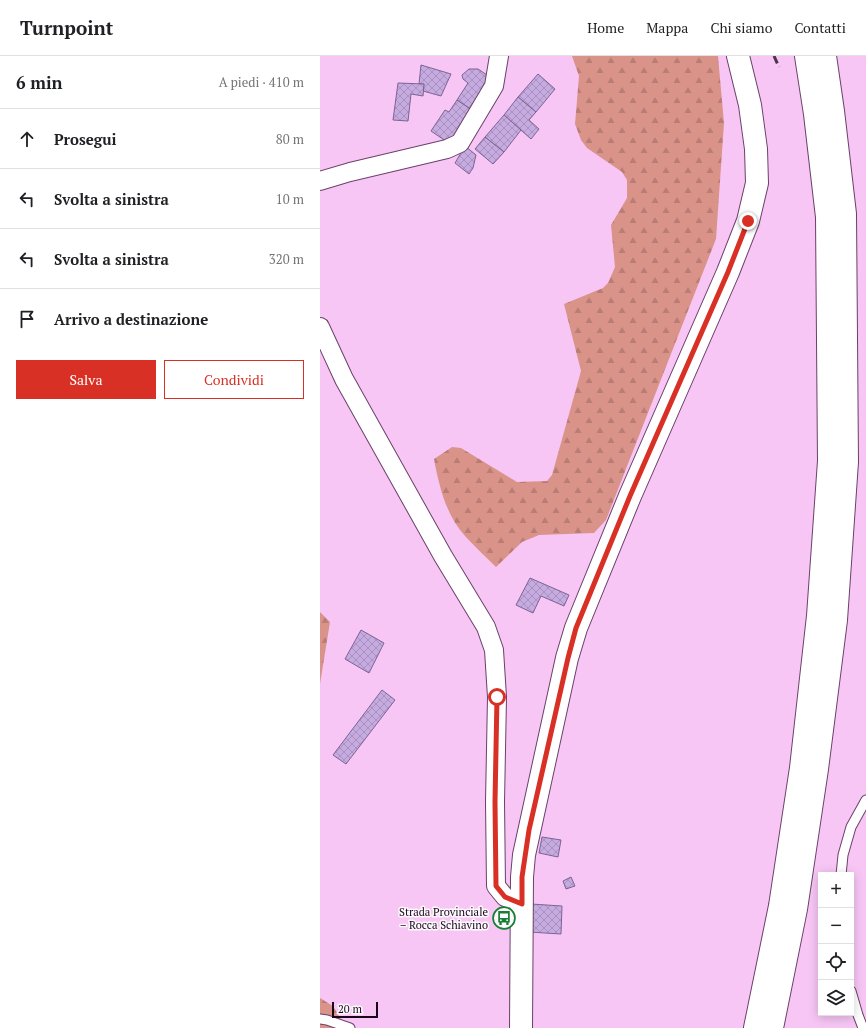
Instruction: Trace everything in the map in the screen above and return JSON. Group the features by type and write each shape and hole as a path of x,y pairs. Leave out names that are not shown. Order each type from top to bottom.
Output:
{"main road":[{"path":"521,1028 522,877 529,830 576,628 630,496 725,279 748,221 757,183 756,149 750,105 738,56"},
{"path":"755,1028 780,906 801,768 818,616 829,461 827,217 815,114 806,56"},
{"path":"772,1028 796,909 818,761 836,620 848,462 845,214 825,56"},
{"path":"788,1028 798,974 796,909"}],"street":[{"path":"320,181 350,172 447,149 460,143 494,86 499,56"},
{"path":"320,328 344,379 443,556 486,627 494,650 497,697 495,802 496,886 505,897 522,904"}],"lane":[{"path":"841,872 843,855 851,827 866,800"},
{"path":"854,1001 863,1028"},
{"path":"320,1019 350,1028"}],"green space":[{"path":"572,56 718,56 724,123 716,239 606,520 594,533 539,535 522,542 496,567 458,528 444,500 434,459 452,447 461,448 517,482 547,481 552,475 581,371 564,304 603,288 608,283 615,267 611,225 627,198 627,180 622,172 587,148 581,140 575,124 579,76"},
{"path":"320,612 330,622 320,684"},
{"path":"320,998 333,1006 342,1021 335,1028 320,1028"}],"building":[{"path":"421,65 451,74 441,96 423,91 424,84 419,84"},
{"path":"469,69 478,69 490,77 472,110 457,100 468,83 463,79 462,75"},
{"path":"538,74 555,89 536,112 518,97"},
{"path":"398,83 424,84 423,96 411,94 408,121 393,120"},
{"path":"518,97 536,112 529,120 539,129 531,139 504,115"},
{"path":"457,100 472,110 450,144 431,131 445,110 449,112"},
{"path":"504,115 521,130 504,152 485,137"},
{"path":"485,137 504,152 493,164 475,149"},
{"path":"465,146 476,155 473,168 469,174 455,163"},
{"path":"530,578 569,595 564,606 541,596 533,613 516,605"},
{"path":"361,630 384,643 369,673 345,659"},
{"path":"382,690 395,700 346,764 333,755"},
{"path":"542,837 561,840 558,857 539,853"},
{"path":"571,877 575,886 566,889 563,881"},
{"path":"531,904 562,906 561,934 529,932"}],"railway":[{"path":"774,56 779,67"}],"place":[{"name":"Strada Provinciale – Rocca Schiavino","path":"504,918"}],"route":[{"path":"497,697 495,802 496,886 505,897 522,904 524,855 576,628 630,496 728,272 748,221"}]}
